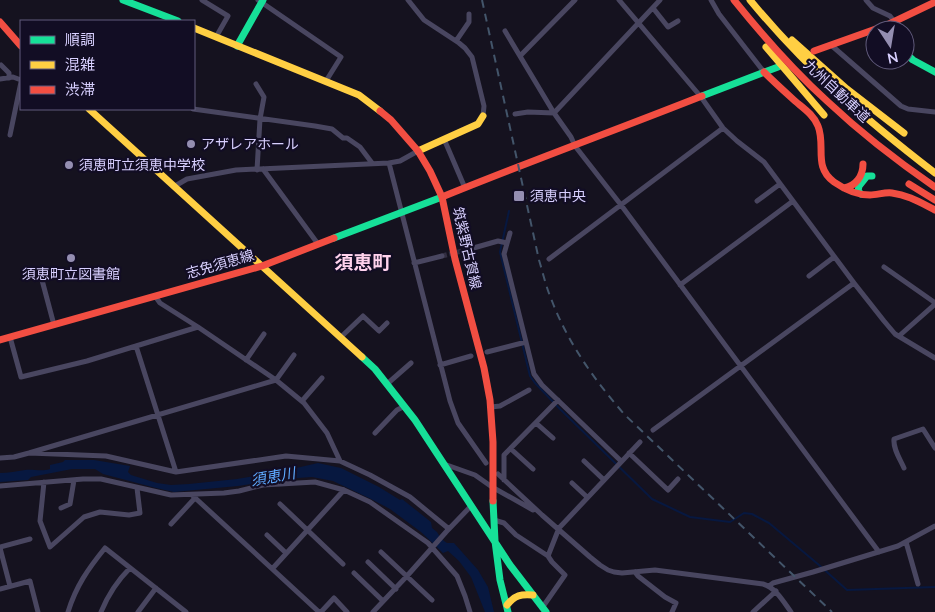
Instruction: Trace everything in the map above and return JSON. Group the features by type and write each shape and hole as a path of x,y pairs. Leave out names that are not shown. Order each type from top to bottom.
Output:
{"main road":[{"path":"123,0 175,20"},
{"path":"733,0 755,34 824,115"},
{"name":"九州自動車道","path":"733,0 800,75 866,134 905,166 935,187"},
{"path":"751,0 847,90 904,133"},
{"name":"九州自動車道","path":"751,0 792,48 832,88 873,125 935,173"},
{"path":"237,46 261,1"},
{"path":"898,20 935,2"},
{"path":"2,28 20,45"},
{"name":"筑紫野古賀線","path":"195,28 359,95 391,120 418,152 430,171 442,197 455,259 484,368 491,407 495,541 500,580 507,608"},
{"path":"814,51 865,34"},
{"path":"915,61 935,72"},
{"name":"志免須恵線","path":"0,340 262,266 778,67"},
{"path":"764,72 812,117 818,126 820,162 829,179 844,188 861,194 895,193 905,195 935,210"},
{"path":"90,110 375,369 415,420 510,565 544,610"},
{"path":"418,152 478,124 483,116"},
{"path":"844,188 852,186 863,172 863,164"},
{"path":"861,194 858,191 859,186 867,176 872,176"},
{"path":"909,184 935,200"},
{"path":"507,608 516,595 533,595"}],"street":[{"path":"202,0 228,16 216,37"},
{"path":"408,0 424,20 456,41 472,57 484,106 483,116"},
{"path":"520,56 575,0"},
{"path":"620,0 702,97 723,128 764,162 834,257 895,334 935,358"},
{"path":"515,114 528,112 554,113 660,0"},
{"path":"711,0 764,72"},
{"path":"866,0 873,8 890,16 893,20"},
{"path":"261,1 341,57 326,80"},
{"path":"653,8 668,27 678,21"},
{"path":"456,41 469,22 470,14"},
{"path":"504,31 575,146 879,552"},
{"path":"831,45 902,106 935,112"},
{"path":"0,65 9,73 9,78"},
{"path":"0,79 13,77 20,80"},
{"path":"256,84 264,97 260,119 260,170 318,244"},
{"path":"10,134 20,86"},
{"path":"195,109 332,129 343,138 360,147 372,163"},
{"path":"549,259 723,128"},
{"path":"444,139 465,188"},
{"path":"175,186 187,180 236,170 389,163 400,161 418,152"},
{"path":"389,163 400,212 450,401 458,423 486,463"},
{"path":"757,200 780,184"},
{"path":"680,285 793,201"},
{"path":"510,233 504,254 532,368 537,380 621,461"},
{"path":"470,249 498,241 506,243"},
{"path":"414,263 442,256"},
{"path":"809,276 834,257"},
{"path":"884,266 934,302 934,305 899,336"},
{"path":"42,280 54,325"},
{"path":"653,430 854,283"},
{"path":"155,296 160,303 276,380 302,401 327,433 340,461"},
{"path":"341,337 363,316 379,331 387,323"},
{"path":"10,337 21,377 87,361 198,327"},
{"path":"246,360 264,334"},
{"path":"487,352 526,342"},
{"path":"136,346 176,472"},
{"path":"0,458 29,453 276,380 294,355"},
{"path":"440,365 471,356"},
{"path":"388,384 411,363"},
{"path":"302,401 322,378"},
{"path":"491,407 500,406 529,390"},
{"path":"504,480 504,455 558,400"},
{"path":"375,433 397,410 405,406"},
{"path":"536,423 553,438"},
{"path":"904,468 894,446 894,439 923,429 935,448"},
{"path":"548,556 558,528 640,442"},
{"path":"511,448 533,469"},
{"path":"29,453 106,456 176,472 286,456 340,461 410,497 447,530"},
{"path":"629,453 668,490 678,479"},
{"path":"584,461 604,480"},
{"path":"444,464 475,475 492,487 542,515"},
{"path":"498,474 600,565 614,572 655,570 762,584 776,591 791,612"},
{"path":"0,486 101,479 171,496 194,497 239,491 263,485 315,482 344,490 370,502 433,546 457,576 470,612"},
{"path":"61,508 70,504 74,480"},
{"path":"44,482 40,521 50,546 84,518 100,512 129,515 140,513 138,488"},
{"path":"572,483 587,497"},
{"path":"273,568 344,490"},
{"path":"171,524 194,497"},
{"path":"194,497 320,612 334,598 347,612"},
{"path":"280,504 342,564"},
{"path":"373,612 471,506"},
{"path":"494,520 504,523 516,535 548,556 565,575 544,610"},
{"path":"769,586 773,582 879,552 906,542 935,526"},
{"path":"267,535 286,553"},
{"path":"10,586 0,548 30,539"},
{"path":"906,542 918,584"},
{"path":"68,612 80,582 105,548 182,611"},
{"path":"381,552 432,600"},
{"path":"368,562 396,589"},
{"path":"101,612 113,588 130,568"},
{"path":"635,572 665,597 676,603 672,612"},
{"path":"354,573 383,601"},
{"path":"0,589 30,581 38,612"},
{"path":"138,612 156,588"},
{"path":"753,612 776,591"}],"water":[{"name":"須恵川","path":"65,460 94,460 130,466 128,472 131,475 171,485 237,479 318,463 341,468 400,500 402,499 431,522 432,528 444,541 454,543 478,570 488,587 494,612 485,612 471,577 459,561 448,551 443,553 421,532 390,509 333,481 312,477 283,479 238,486 174,492 103,474 95,469 72,469 31,477 28,480 0,482 0,473 47,470 50,469 50,465"}],"waterway":[{"path":"509,211 500,252 530,376 560,409 652,499 690,517 730,522 744,513 752,514 769,523 847,590 935,587"}],"tunnel":[{"path":"442,256 470,249"}],"railway":[{"path":"482,0 539,260 552,301 574,347 603,389 625,415 832,612"}],"traffic: fast":[{"path":"123,0 175,20"},
{"path":"237,46 263,0"},
{"path":"915,61 935,72"},
{"path":"702,96 778,67"},
{"path":"861,194 858,191 859,186 867,176 872,176"},
{"path":"334,238 442,197"},
{"path":"362,357 375,369 415,420 510,565 546,612"},
{"path":"493,501 495,541 500,580 508,612"}],"traffic: slow":[{"path":"750,0 815,71 861,113 935,173"},
{"path":"195,28 359,95 380,111"},
{"path":"792,40 847,89 904,133"},
{"path":"766,47 824,115"},
{"path":"90,110 362,357"},
{"path":"418,151 478,124 483,116"},
{"path":"507,605 518,596 533,595"}],"traffic: jam":[{"path":"734,0 802,77 827,101 879,146 935,187"},
{"path":"814,51 887,25 935,2"},
{"path":"0,22 20,45"},
{"path":"764,72 814,118 820,134 824,170 834,182 860,194 898,194 935,210"},
{"path":"442,197 702,96"},
{"path":"380,111 391,120 418,151 442,197 455,259 484,368 490,400 493,442 493,501"},
{"path":"844,188 858,180 862,173 863,164"},
{"path":"909,184 935,200"},
{"path":"0,340 262,266 334,238"}],"place":[{"name":"アザレアホール","path":"191,144"},
{"name":"須恵町立須恵中学校","path":"69,165"},
{"name":"須恵中央","path":"519,196"},
{"name":"須恵町立図書館","path":"71,258"}],"district":[{"name":"須恵町","path":"363,262"}]}
